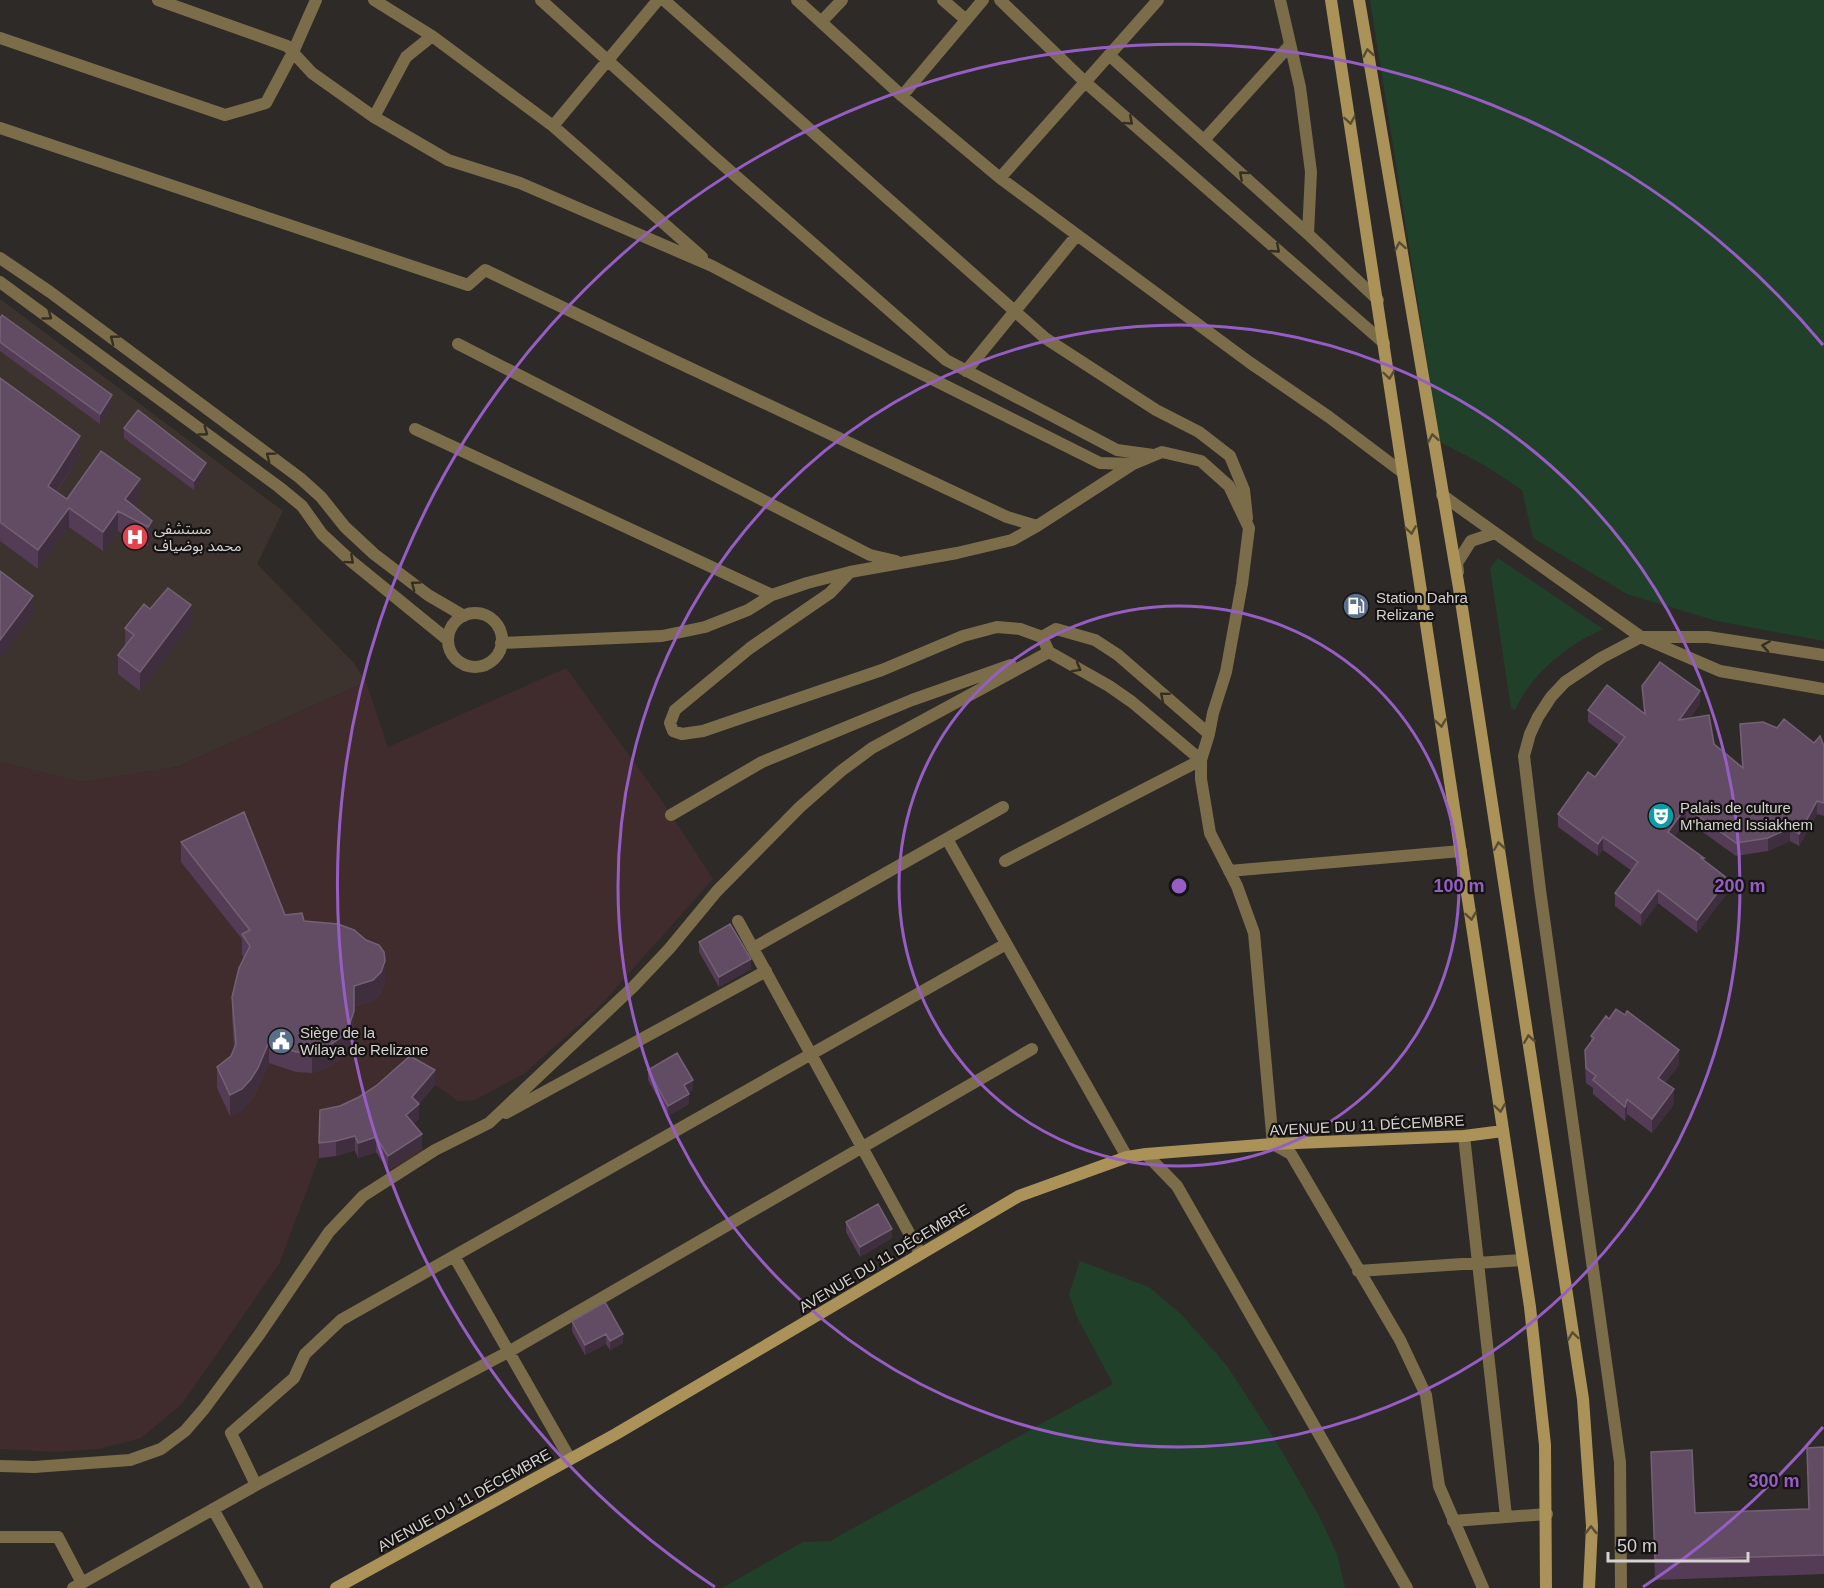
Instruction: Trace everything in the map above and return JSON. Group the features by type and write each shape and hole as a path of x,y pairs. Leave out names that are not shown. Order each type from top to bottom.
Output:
{"main road":[{"path":"1331,0 1530,1307 1545,1445 1546,1588"},
{"path":"1359,0 1459,588 1583,1399 1592,1526 1589,1588"},
{"name":"AVENUE DU 11 DÉCEMBRE","path":"336,1588 616,1434 1019,1196 1127,1157 1146,1154 1273,1144 1464,1136 1503,1131"}],"street":[{"path":"158,0 287,46 312,73 374,117 448,160 520,183 712,266 816,321 1100,463 1133,464"},
{"path":"0,38 225,115 266,103 293,52 316,0"},
{"path":"374,0 432,36 553,126 712,266"},
{"path":"541,0 713,156 946,360 1117,450 1154,455"},
{"path":"553,126 658,0"},
{"path":"664,0 1045,338 1156,410 1199,432 1230,456 1244,490 1248,528 1242,584 1228,661 1201,760 1201,779 1210,833 1237,886 1254,933 1273,1144 1290,1154 1400,1340 1426,1395 1439,1486 1483,1588"},
{"path":"797,0 902,96 1000,177 1249,362 1329,417 1402,472"},
{"path":"821,22 842,0"},
{"path":"943,0 965,19"},
{"path":"902,96 983,0"},
{"path":"1000,0 1085,82 1384,344"},
{"path":"1000,177 1158,0"},
{"path":"1280,0 1300,87 1311,172 1308,234"},
{"path":"374,117 406,57 432,36"},
{"path":"1204,140 1290,45"},
{"path":"1109,55 1378,300"},
{"path":"0,128 468,285 485,270 996,512 1037,526"},
{"path":"966,371 1077,235"},
{"path":"0,258 60,299 300,478 321,497 345,527 374,554 428,595 464,616"},
{"path":"0,282 302,506 322,534 351,561 448,640 453,655 458,661 473,667 489,664 495,658 501,643 501,634 491,619 474,614 464,616 453,625 448,640"},
{"path":"459,344 870,555 900,562"},
{"path":"415,429 772,595"},
{"path":"501,643 662,636 705,627 748,610 772,595 850,572 957,553 1012,540 1133,464 1162,452 1201,461 1229,486 1248,528"},
{"path":"1442,495 1641,637 1720,671 1824,689"},
{"path":"1459,588 1457,563 1471,542 1495,533"},
{"path":"850,572 830,593 750,648 675,710 670,723 674,732 682,734 703,731 882,670 963,636 996,627 1020,629 1042,637 1049,652 1109,686 1132,702 1201,760"},
{"path":"1042,637 1056,629 1095,640 1118,655 1209,734"},
{"path":"1621,1588 1620,1462 1540,891 1524,756 1538,717 1551,697 1565,682 1602,658 1641,637 1708,637 1824,654"},
{"path":"671,815 762,762 912,699 1049,652"},
{"path":"489,1123 634,986 669,949 717,891 800,807 840,771 872,748 1049,652"},
{"path":"1005,861 1201,760"},
{"path":"753,948 1003,807"},
{"path":"947,839 1127,1157"},
{"path":"1229,871 1461,851"},
{"path":"738,921 920,1253"},
{"path":"256,1485 231,1433 294,1378 305,1354 341,1320 1006,944"},
{"path":"0,1466 34,1467 130,1460 161,1449 184,1431 204,1409 259,1335 329,1232 363,1196 435,1150 489,1123 766,971"},
{"path":"0,1537 58,1537 78,1585 256,1485 510,1351 1032,1049"},
{"path":"1464,1136 1506,1516"},
{"path":"1146,1154 1177,1186 1407,1588"},
{"path":"454,1256 570,1459"},
{"path":"1359,1271 1522,1260"},
{"path":"213,1509 256,1588"},
{"path":"1453,1521 1547,1514"}],"shaded area":[{"name":"مستشفى محمد بوضياف","path":"0,299 283,511 257,564 354,663 366,682 177,767 82,782 0,762"},
{"name":"Siège de la Wilaya de Relizane","path":"566,668 660,798 713,879 598,1008 525,1073 475,1100 458,1101 435,1085 413,1111 419,1119 406,1130 426,1153 392,1177 376,1152 358,1158 354,1150 336,1156 319,1158 279,1264 182,1404 141,1438 99,1449 55,1452 0,1449 0,762 82,782 177,767 366,682 388,747"}],"green space":[{"path":"1370,0 1824,0 1824,641 1717,621 1627,594 1533,538 1522,490 1484,465 1440,442"},
{"path":"1498,558 1603,629 1576,643 1541,672 1522,696 1515,710 1511,708 1490,568"},
{"path":"1080,1261 1149,1287 1183,1316 1227,1366 1276,1441 1319,1516 1337,1554 1345,1588 722,1588 803,1542 830,1541 1113,1384 1077,1317 1069,1294"}],"building":[{"path":"2,315 112,395 100,414 0,342"},
{"path":"0,378 80,436 48,486 67,499 101,451 140,479 125,499 152,521 148,527 118,511 103,532 69,508 38,550 0,522"},
{"path":"138,410 206,463 194,481 124,428"},
{"path":"0,571 33,596 0,640"},
{"path":"168,588 191,605 140,672 118,655 134,635 125,628 144,604 150,609"},
{"path":"1660,662 1700,691 1679,720 1709,715 1714,744 1743,768 1740,724 1763,722 1777,728 1784,719 1814,743 1820,736 1824,746 1824,803 1817,801 1799,834 1790,828 1768,838 1736,843 1686,807 1668,832 1728,879 1697,920 1658,890 1641,913 1615,893 1638,862 1603,837 1598,844 1558,814 1588,772 1595,777 1625,737 1588,710 1607,685 1645,714 1642,686"},
{"path":"244,812 285,915 302,913 304,921 338,924 354,930 366,940 379,945 384,952 385,961 381,972 373,980 354,986 354,1011 349,1026 340,1038 327,1047 312,1052 296,1052 269,1042 251,1079 242,1089 230,1095 217,1067 231,1056 236,1044 232,997 239,968 250,946 242,934 250,930 181,842"},
{"path":"730,924 751,959 719,977 699,942"},
{"path":"1616,1009 1625,1015 1627,1011 1679,1050 1658,1078 1674,1089 1652,1119 1627,1099 1625,1107 1593,1080 1596,1076 1586,1068 1585,1050 1594,1038 1591,1036 1606,1016 1609,1019"},
{"path":"677,1053 693,1080 684,1085 689,1094 668,1106 648,1070"},
{"path":"410,1056 435,1070 412,1097 419,1104 406,1115 422,1134 388,1156 376,1137 358,1143 355,1136 319,1143 320,1110 340,1106 359,1097 376,1086"},
{"path":"878,1204 892,1229 860,1247 846,1222"},
{"path":"605,1302 623,1334 610,1341 606,1334 585,1345 572,1321"},
{"path":"1824,1447 1824,1555 1655,1560 1651,1452 1692,1450 1695,1513 1809,1509 1807,1448"}],"place":[{"name":"مستشفى محمد بوضياف","path":"135,537"},
{"name":"Station Dahra Relizane","path":"1356,606"},
{"name":"Palais de culture M'hamed Issiakhem","path":"1661,816"},
{"name":"Siège de la Wilaya de Relizane","path":"281,1041"}]}
